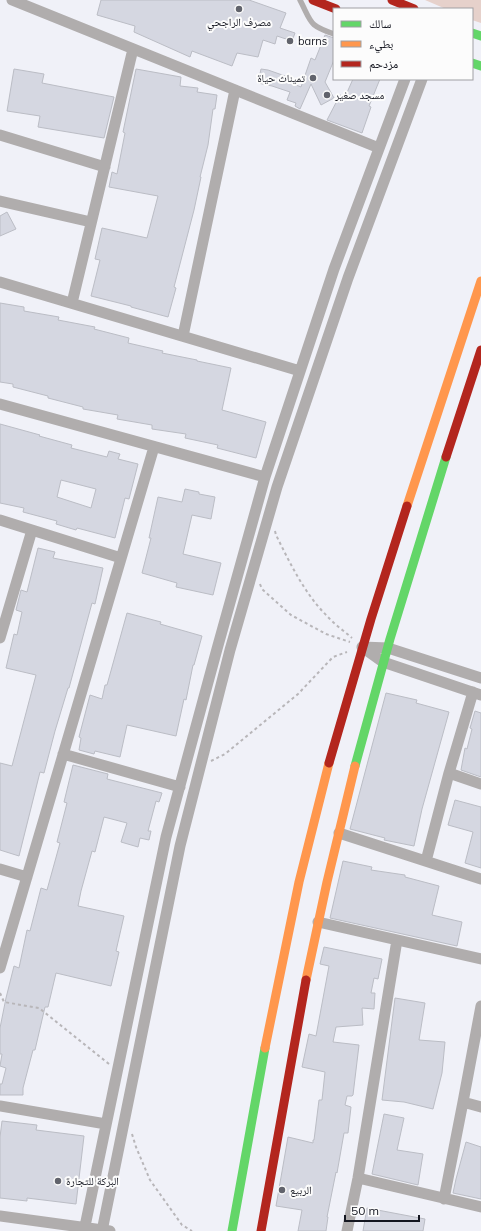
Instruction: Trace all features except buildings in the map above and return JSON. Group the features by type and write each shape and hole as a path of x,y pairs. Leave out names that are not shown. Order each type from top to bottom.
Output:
{"main road":[{"path":"313,0 333,8"},
{"path":"392,0 412,8"},
{"path":"232,1231 288,934 318,804 362,647 413,486 481,282"},
{"path":"261,1231 318,922 339,833 383,662 481,350"}],"street":[{"path":"12,0 379,148"},
{"path":"72,303 133,49"},
{"path":"84,1229 166,837 216,649 265,477 300,371 334,269 405,80"},
{"path":"0,1216 105,1231 180,846 230,650 277,487 346,286 422,80"},
{"path":"183,336 235,90"},
{"path":"0,135 105,167"},
{"path":"0,201 91,222"},
{"path":"0,282 300,371"},
{"path":"0,404 265,477"},
{"path":"0,968 154,447"},
{"path":"0,520 122,558"},
{"path":"0,638 32,530"},
{"path":"362,647 388,648 481,678"},
{"path":"362,647 383,662 477,693 449,773 426,861"},
{"path":"63,754 180,787"},
{"path":"449,773 481,784"},
{"path":"339,833 481,879"},
{"path":"0,869 27,877"},
{"path":"318,922 481,959"},
{"path":"347,1231 358,1178 397,940"},
{"path":"444,1199 480,1012"},
{"path":"463,1102 481,1107"},
{"path":"0,1106 106,1124"},
{"path":"358,1178 481,1207"}],"lane":[{"path":"300,0 312,24 333,34"}],"path":[{"path":"275,529 276,535 308,594 327,616 362,647"},
{"path":"254,569 262,589 291,615 326,634 362,647"},
{"path":"200,768 225,754 298,694 333,657 362,647"}],"shaded area":[{"path":"425,0 481,0 481,23 473,20 473,8 444,8"}],"traffic: fast":[{"path":"473,33 481,36"},
{"path":"473,63 481,66"},
{"path":"355,766 390,639 446,457"},
{"path":"232,1231 265,1048"}],"traffic: slow":[{"path":"407,506 481,281"},
{"path":"265,1048 299,882 329,763"},
{"path":"306,980 327,882 355,766"}],"traffic: jam":[{"path":"313,0 333,8"},
{"path":"392,0 412,8"},
{"path":"446,457 481,350"},
{"path":"329,763 371,619 407,506"},
{"path":"261,1231 306,980"}],"place":[{"name":"مصرف الراجحي","path":"239,9"},
{"name":"barns","path":"290,41"},
{"name":"تميناث حياة","path":"313,78"},
{"name":"مسجد صغير","path":"327,95"},
{"name":"البركة للتجارة","path":"58,1181"},
{"name":"الربيع","path":"282,1190"}]}
